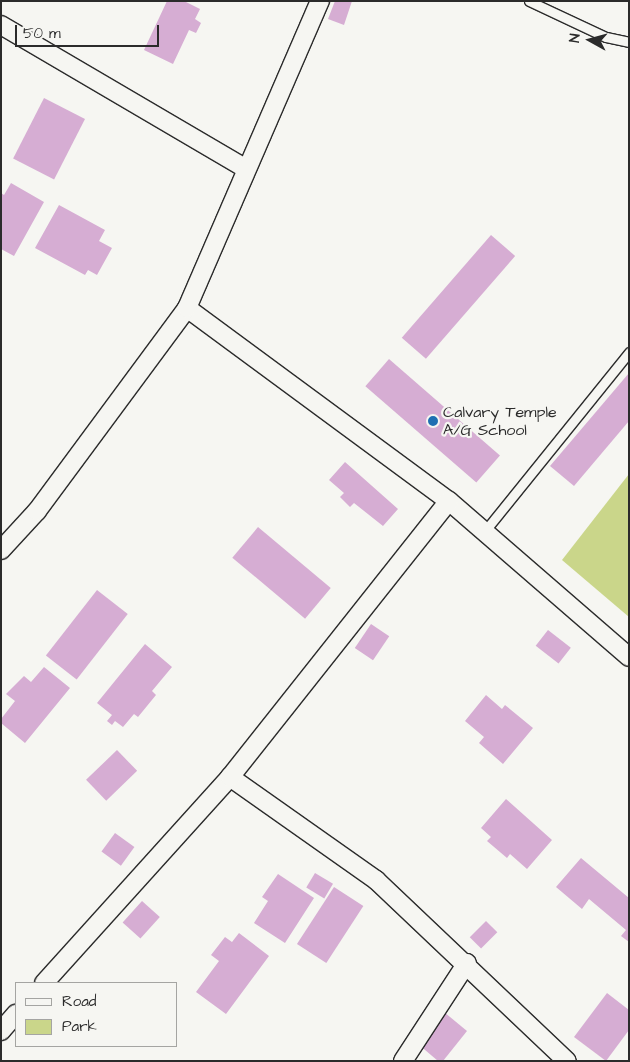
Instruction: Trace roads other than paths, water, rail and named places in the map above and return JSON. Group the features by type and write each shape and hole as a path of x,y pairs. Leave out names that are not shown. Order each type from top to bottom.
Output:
{"street":[{"path":"1,550 38,511 187,308 320,1"},
{"path":"1,25 246,169"},
{"path":"187,308 449,501 629,657"},
{"path":"45,982 230,777 449,501"},
{"path":"230,777 376,880 467,963 567,1061"},
{"path":"403,1061 467,963"},
{"path":"1,1031 15,1015"}],"lane":[{"path":"528,1 606,37 629,42"},
{"path":"484,532 629,352"}],"place":[{"name":"Calvary Temple A/G School","path":"433,421"}]}
